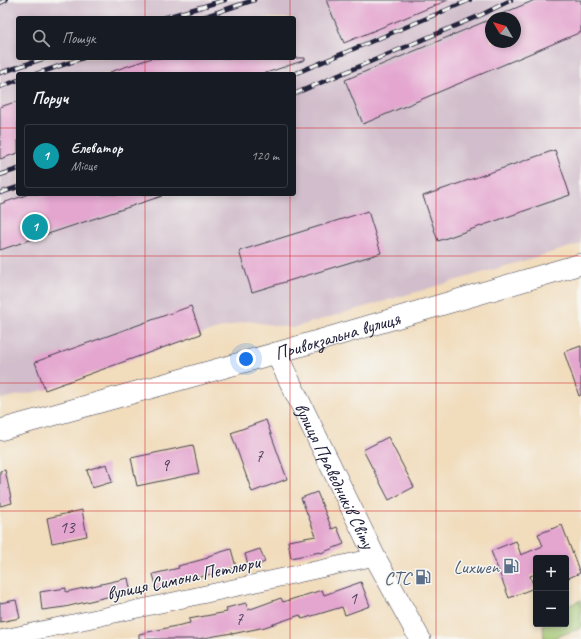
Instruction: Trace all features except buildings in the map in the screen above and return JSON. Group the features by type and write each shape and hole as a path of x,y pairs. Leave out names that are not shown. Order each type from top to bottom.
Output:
{"street":[{"name":"Привокзальна вулиця","path":"0,430 276,353 581,264"},
{"name":"вулиця Праведників Світу","path":"276,353 375,557 420,639"},
{"name":"вулиця Симона Петлюри","path":"0,639 375,557"}],"shaded area":[{"path":"0,0 581,0 581,244 292,328 247,321 201,334 45,390 0,399"}],"green space":[{"path":"581,600 581,628 551,639 544,639 543,627 569,627 569,606"}],"railway":[{"path":"0,3 6,0"},
{"path":"170,16 225,0"},
{"path":"206,16 254,0"},
{"path":"296,73 470,0"},
{"path":"296,93 481,15 511,0"},
{"path":"0,73 39,60"},
{"path":"42,72 77,60"},
{"path":"0,87 16,81"},
{"path":"0,175 16,170"},
{"path":"0,193 16,188"}],"place":[{"name":"Елеватор","path":"35,227"},
{"name":"Luxwen","path":"511,566"},
{"name":"СТС","path":"423,577"}]}
